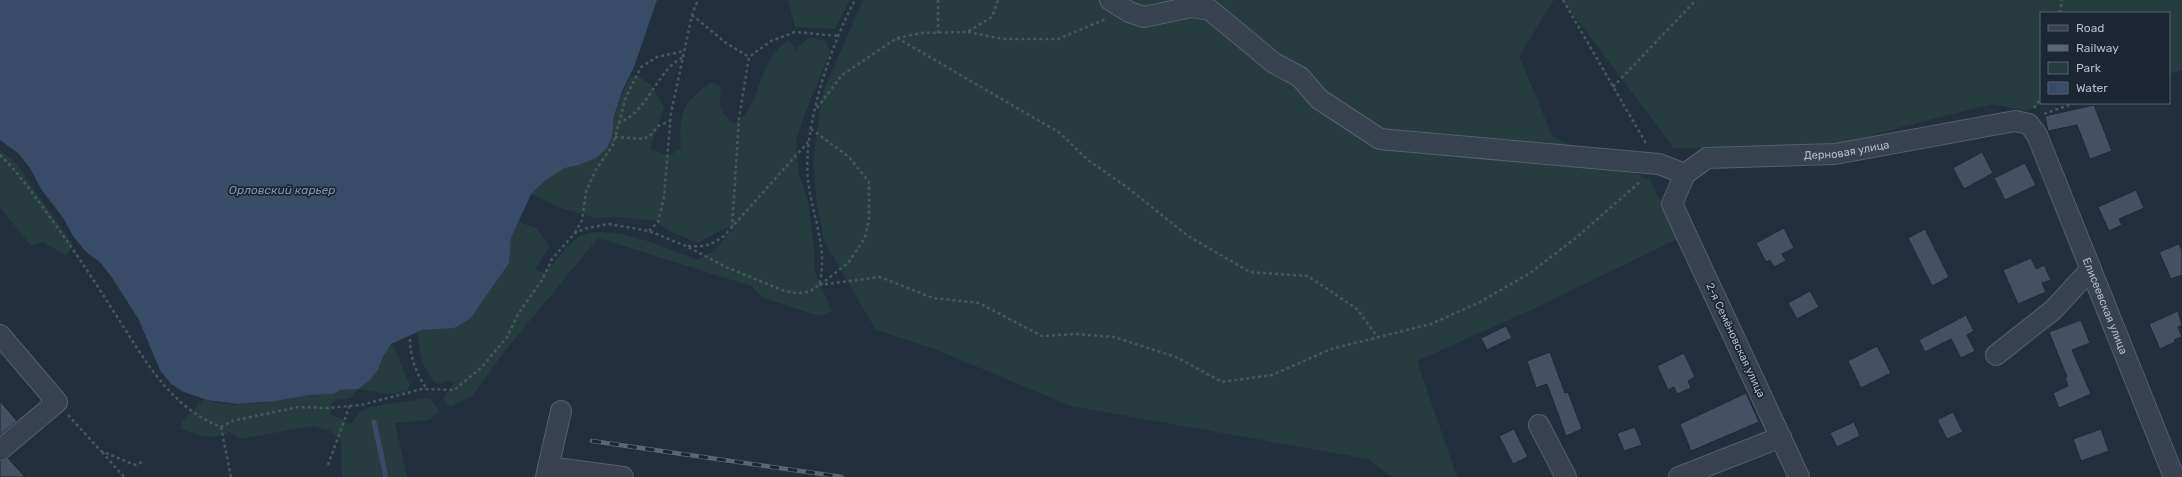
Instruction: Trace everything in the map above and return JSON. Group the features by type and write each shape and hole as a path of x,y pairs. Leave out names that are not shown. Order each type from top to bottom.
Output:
{"street":[{"path":"1110,0 1129,12 1144,17 1191,7 1210,10 1274,63 1300,77 1319,99 1380,139 1659,164 1685,174"},
{"name":"Дерновая улица","path":"1685,174 1707,158 1835,154 2015,121 2038,125"},
{"name":"Елисеевская улица","path":"2038,125 2091,269 2174,477"},
{"name":"2-я Семёновская улица","path":"1685,174 1672,204 1800,477"},
{"path":"1996,355 2053,310 2091,269"},
{"path":"0,335 57,402 0,450"},
{"path":"561,411 547,472 623,477"},
{"path":"1539,425 1566,477"},
{"path":"1679,477 1781,437"}],"path":[{"path":"649,231 658,222 664,197 670,121 692,15 698,0"},
{"path":"819,285 823,270 822,250 808,178 808,142 815,110 838,36 855,0"},
{"path":"938,0 938,32"},
{"path":"967,32 992,16 998,0"},
{"path":"819,285 880,277 933,298 979,303 1042,336 1075,334 1121,340 1176,357 1222,382 1272,375 1331,349 1377,336 1431,324 1480,302 1530,273 1582,232 1659,164 1563,0"},
{"path":"1613,87 1695,0"},
{"path":"2060,12 2062,0"},
{"path":"815,110 842,75 896,38 921,33 967,32 1003,39 1058,39 1129,12"},
{"path":"692,15 726,43 749,57"},
{"path":"732,228 739,118 749,57 771,41 795,32 838,36"},
{"path":"896,38 1060,133 1088,160 1128,188 1188,236 1250,272 1308,276 1357,309 1377,336"},
{"path":"0,155 14,168 77,254 165,388 202,420 221,427 232,421 298,407 328,408 361,405 426,389 454,390 481,368 507,337 518,314 542,280 552,259 575,233 582,220 586,192 595,171 613,145 626,97 641,67 657,57 684,51"},
{"path":"618,123 631,116 645,102 669,67 684,56"},
{"path":"2038,125 2072,104"},
{"path":"615,137 644,139 652,134 658,126 670,121"},
{"path":"575,233 587,228 609,224 649,231 686,246 726,267 782,290 795,293 809,292 848,263 865,238 869,218 869,182 849,157 811,129"},
{"path":"686,246 702,247 712,244 732,228 808,142"},
{"path":"410,339 413,362 418,377 426,389"},
{"path":"57,402 124,477"},
{"path":"328,465 350,405"},
{"path":"221,427 231,477"},
{"path":"101,451 135,465 144,461"}],"green space":[{"path":"788,0 850,0 835,29 795,27"},
{"path":"863,0 1554,0 1519,56 1553,137 1650,180 1679,238 1540,306 1417,361 1457,477 1392,477 1368,459 1071,406 932,348 876,330 824,241 817,205 813,161 822,94"},
{"path":"1562,0 2182,0 2182,70 2170,74 2170,12 2040,12 2040,104 2026,111 1992,104 1821,148 1674,148"},
{"path":"809,37 825,41 831,51 805,113 796,141 799,174 808,201 814,248 815,273 832,311 819,316 763,298 751,286 598,238 505,351 471,397 450,407 443,399 454,383 450,380 437,384 432,379 422,360 418,332 509,263 511,238 518,222 536,228 550,247 535,269 543,273 572,242 583,235 596,232 610,232 625,235 657,244 698,260 714,251 737,224 719,231 698,243 669,231 656,221 626,217 596,218 558,207 531,194 546,180 565,168 579,165 612,136 618,105 631,76 637,75 652,86 664,108 650,149 669,156 681,148 680,126 684,109 694,96 702,89 712,82 721,87 720,103 722,112 734,123 745,114 751,104 768,63 774,54 781,46 790,40 795,50"},
{"path":"0,150 16,163 73,245 66,256 43,242 31,246 0,207"},
{"path":"390,344 397,353 410,384 407,391 388,394 358,389 350,398 337,400 331,404 330,415 340,418 350,425 360,412 370,407 429,398 440,411 429,420 395,423 407,477 342,477 341,441 330,431 312,426 240,439 230,432 211,437 180,428 183,420 204,399 217,403 244,404 334,392 352,388 377,371"}],"water":[{"name":"Орловский карьер","path":"0,0 657,0 634,67 622,91 614,116 612,136 607,148 596,158 579,165 565,168 546,180 531,194 511,238 509,263 470,319 454,328 422,330 391,344 383,357 378,370 370,380 358,389 341,390 333,394 310,395 275,401 238,404 207,400 184,392 171,384 160,370 139,320 113,279 100,262 86,252 73,236 64,219 41,189 30,168 19,154 0,140"}],"building":[{"path":"2094,105 2112,151 2090,159 2077,125 2048,131 2045,116"},
{"path":"1982,152 1993,173 1964,189 1953,168"},
{"path":"2025,163 2036,185 2005,200 1994,178"},
{"path":"2136,190 2144,208 2119,219 2122,225 2109,231 2098,207"},
{"path":"1784,228 1794,248 1782,254 1786,261 1774,267 1770,260 1766,262 1756,243"},
{"path":"1925,229 1949,277 1932,286 1908,238"},
{"path":"2179,244 2182,251 2182,275 2171,279 2159,252"},
{"path":"2031,258 2036,269 2044,265 2051,280 2042,283 2046,292 2018,304 2003,270"},
{"path":"1810,291 1819,307 1797,319 1788,303"},
{"path":"2178,311 2182,325 2178,327 2182,337 2160,349 2149,324"},
{"path":"1966,315 1974,331 1967,335 1975,351 1961,358 1951,339 1925,352 1919,340"},
{"path":"2081,320 2090,343 2072,350 2091,394 2059,408 2053,393 2068,386 2065,378 2067,377 2049,332"},
{"path":"1506,326 1512,338 1487,350 1481,338"},
{"path":"1877,346 1891,373 1861,388 1848,361"},
{"path":"1550,352 1565,393 1568,392 1582,429 1566,436 1547,384 1536,388 1527,361"},
{"path":"1684,353 1695,377 1688,381 1691,388 1677,394 1674,387 1668,390 1657,366"},
{"path":"1746,393 1759,422 1691,451 1680,424"},
{"path":"0,401 17,421 0,435"},
{"path":"1953,412 1963,432 1947,439 1937,420"},
{"path":"1854,422 1860,436 1837,447 1830,433"},
{"path":"1635,427 1642,445 1624,451 1617,433"},
{"path":"1514,429 1528,457 1513,464 1499,436"},
{"path":"2101,429 2109,451 2081,461 2073,439"},
{"path":"8,458 25,477 0,477 0,461"}],"waterway":[{"path":"374,422 386,477"}],"railway":[{"path":"592,441 842,477"}]}
